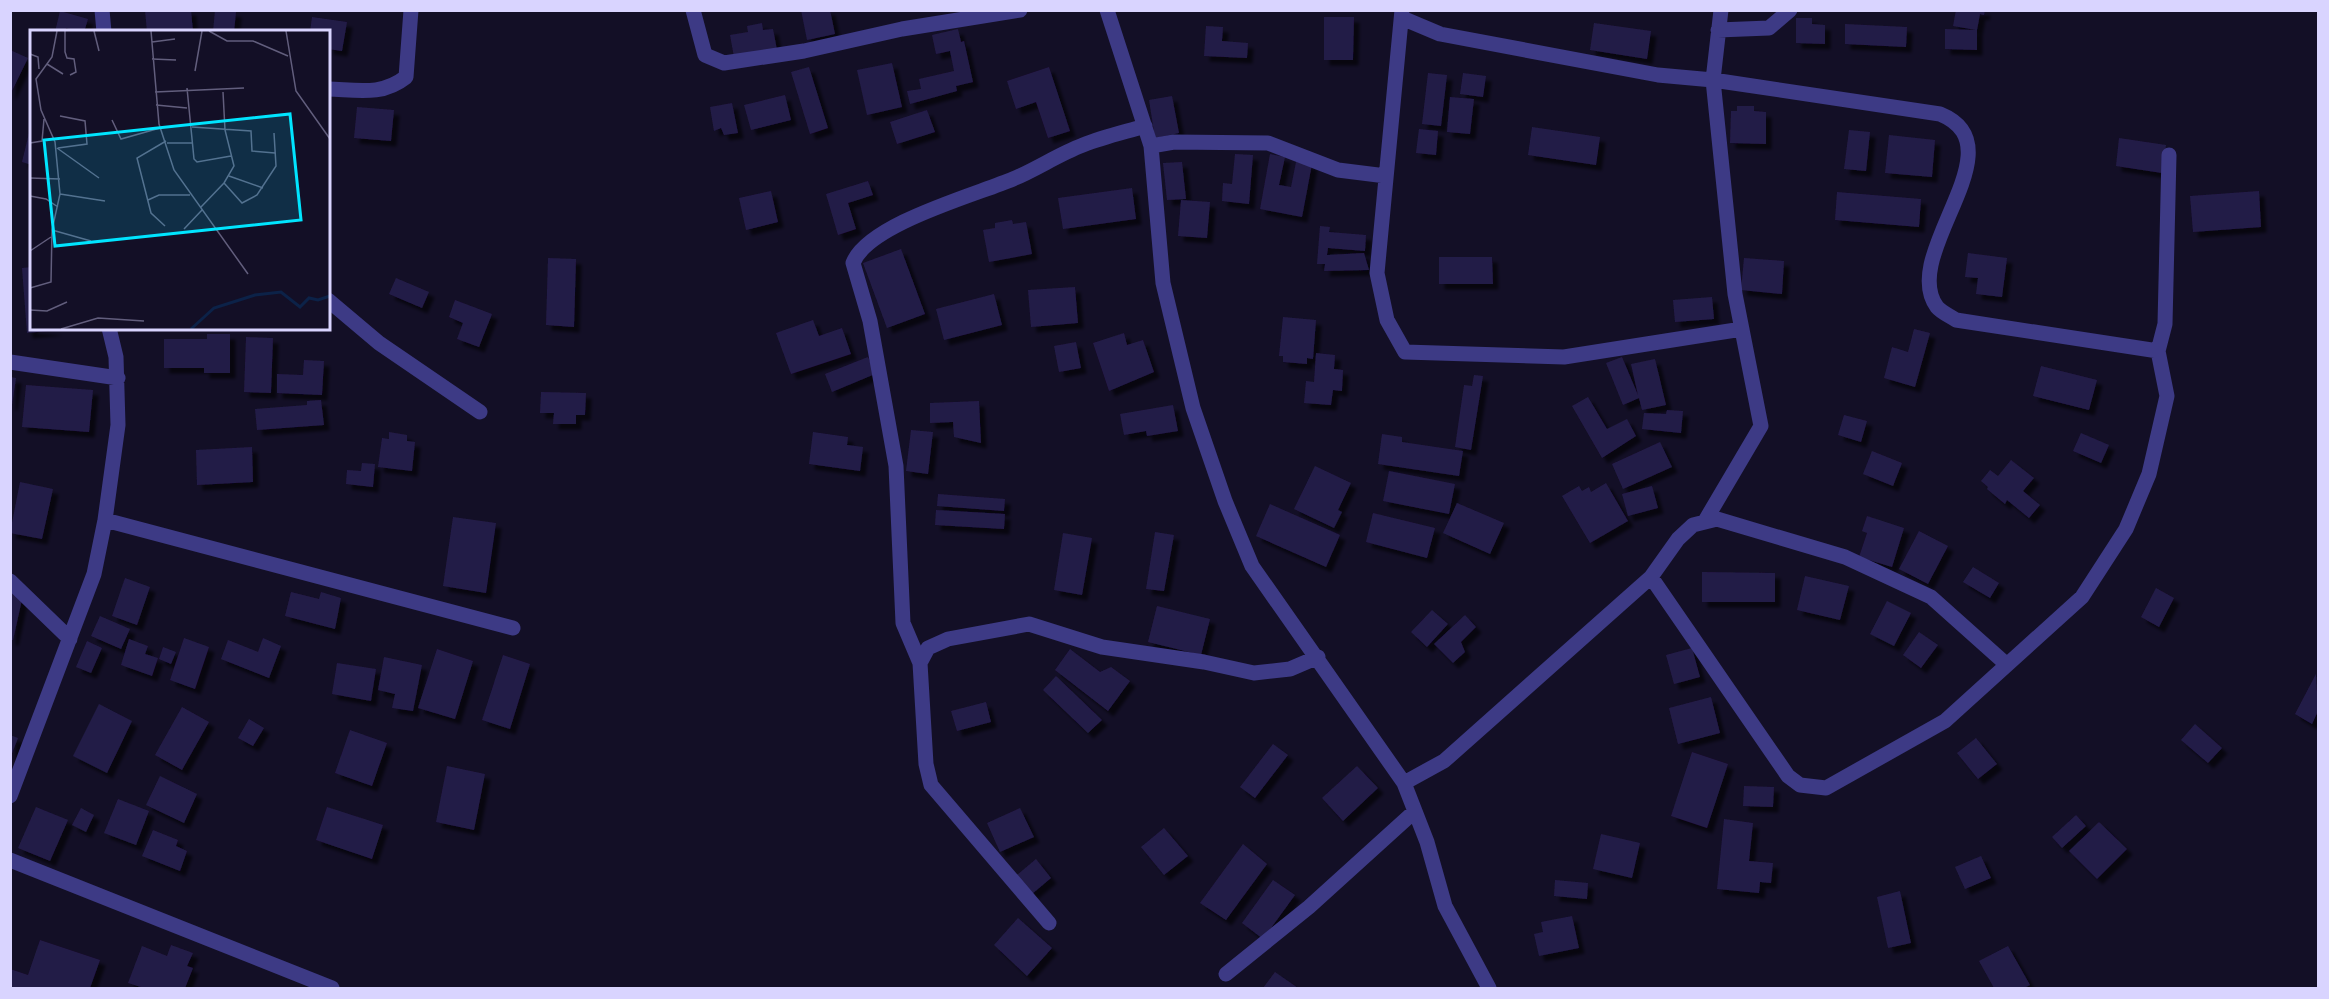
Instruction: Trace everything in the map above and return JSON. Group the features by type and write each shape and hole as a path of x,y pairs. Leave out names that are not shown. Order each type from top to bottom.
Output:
{"street":[{"path":"102,10 104,30"},
{"path":"330,89 392,88 406,77 411,10"},
{"path":"693,10 705,55 724,63 804,51 902,29 1020,10"},
{"path":"1107,10 1150,146 1163,283 1193,408 1225,501 1252,566 1279,607 1318,657 1404,783 1445,906 1489,988"},
{"path":"1705,520 1761,426 1735,294 1713,80 1721,10"},
{"path":"1718,30 1769,28 1790,10"},
{"path":"1742,329 1564,357 1406,352 1387,320 1377,273 1402,14 1440,34 1658,75 1713,80 1940,114 1952,119 1961,129 1967,145 1967,166 1961,189 1936,242 1930,284 1938,308 1956,320 2158,351"},
{"path":"1049,923 931,785 926,764 920,663 903,623 896,466 870,321 853,263 857,254 867,243 916,216 1014,178 1084,145 1145,126"},
{"path":"1150,146 1174,142 1268,143 1338,170 1386,176"},
{"path":"1652,577 1788,776 1800,785 1826,788 1945,721 2082,597 2126,529 2149,474 2167,396 2158,351 2165,324 2169,155"},
{"path":"330,302 379,343 480,412"},
{"path":"10,796 94,574 105,520 118,425 118,378 109,330"},
{"path":"10,362 118,378"},
{"path":"1404,783 1444,761 1652,577 1678,539 1693,525 1705,520 1717,519 1845,557 1931,597 2006,664"},
{"path":"105,520 513,628"},
{"path":"10,581 70,639"},
{"path":"920,663 928,648 948,639 1029,624 1102,647 1204,662 1254,673 1290,669 1318,657"},
{"path":"1226,974 1309,907 1415,811"},
{"path":"10,860 332,988"}],"building":[{"path":"145,10 191,10 193,30 147,30"},
{"path":"215,10 236,12 234,30 213,30"},
{"path":"801,10 830,10 835,34 807,40"},
{"path":"1956,10 1985,10 1984,15 1980,14 1977,50 1945,49 1945,29 1976,30 1953,26"},
{"path":"60,11 88,19 85,30 66,28 66,30 55,30"},
{"path":"312,17 347,22 342,51 330,49 330,30 310,30"},
{"path":"1324,17 1354,17 1353,60 1324,60"},
{"path":"1796,18 1812,18 1812,24 1825,25 1825,44 1796,43"},
{"path":"762,23 763,30 773,29 777,50 734,57 730,35 748,32 747,26"},
{"path":"1594,23 1651,31 1647,59 1590,50"},
{"path":"1845,24 1907,27 1906,47 1845,44"},
{"path":"1206,26 1223,27 1222,41 1248,43 1247,58 1204,56"},
{"path":"958,29 961,42 964,41 973,82 956,86 957,91 910,104 907,91 921,89 919,79 954,71 950,51 936,54 932,35"},
{"path":"10,50 28,58 10,95"},
{"path":"892,63 902,107 867,115 857,70"},
{"path":"809,67 828,128 810,134 791,72"},
{"path":"1049,67 1070,131 1048,138 1036,102 1016,109 1007,81"},
{"path":"1428,73 1447,75 1441,126 1422,124"},
{"path":"1463,73 1486,76 1483,97 1460,94"},
{"path":"785,95 791,120 751,130 744,105"},
{"path":"1172,96 1179,133 1155,138 1149,100"},
{"path":"1450,97 1474,99 1470,134 1447,132"},
{"path":"732,103 738,133 724,135 721,128 714,131 710,107"},
{"path":"1737,106 1754,106 1754,111 1766,112 1766,144 1730,143 1731,111 1737,111"},
{"path":"357,107 394,110 391,141 354,138"},
{"path":"927,110 935,132 897,144 890,122"},
{"path":"1532,127 1600,137 1596,165 1528,155"},
{"path":"30,129 30,164 22,162"},
{"path":"1419,129 1438,131 1436,155 1416,153"},
{"path":"1849,130 1870,132 1866,171 1844,169"},
{"path":"1889,135 1935,140 1932,177 1885,173"},
{"path":"2119,138 2166,145 2162,173 2116,166"},
{"path":"1235,154 1253,155 1249,204 1222,201 1223,183 1232,184"},
{"path":"1270,154 1285,157 1279,185 1291,187 1296,162 1312,164 1302,217 1260,209"},
{"path":"1182,162 1186,199 1167,200 1163,163"},
{"path":"868,181 873,195 848,203 856,229 838,235 826,194"},
{"path":"1132,188 1136,219 1063,229 1058,198"},
{"path":"771,191 778,222 746,230 739,198"},
{"path":"2259,191 2261,227 2193,232 2190,196"},
{"path":"1837,192 1921,199 1919,227 1835,220"},
{"path":"1181,200 1210,202 1207,238 1178,236"},
{"path":"1012,220 1013,224 1026,222 1032,254 989,262 983,230 995,228 995,223"},
{"path":"1320,226 1330,227 1329,232 1366,235 1365,251 1328,248 1327,255 1364,253 1369,270 1324,271 1325,264 1317,264"},
{"path":"901,249 925,314 887,328 863,263"},
{"path":"1968,253 2007,258 2002,297 1976,294 1978,278 1965,277"},
{"path":"1439,257 1492,257 1493,284 1439,284"},
{"path":"548,258 576,259 574,327 546,325"},
{"path":"1744,258 1784,261 1782,294 1741,290"},
{"path":"30,267 30,330 58,330 27,333 22,268"},
{"path":"396,278 429,292 422,308 389,294"},
{"path":"1075,287 1078,323 1031,327 1028,290"},
{"path":"994,294 1002,325 944,340 936,309"},
{"path":"1712,297 1714,319 1675,322 1673,300"},
{"path":"455,300 492,314 479,347 457,339 463,323 449,317"},
{"path":"1283,317 1316,320 1313,359 1307,358 1307,364 1283,362 1283,356 1279,356"},
{"path":"813,320 819,336 842,328 851,354 791,374 776,333"},
{"path":"1914,329 1930,333 1915,387 1884,378 1892,347 1908,352"},
{"path":"1124,333 1127,345 1143,340 1154,372 1109,391 1093,343"},
{"path":"207,334 230,334 230,373 204,373 204,368 164,368 164,339 207,339"},
{"path":"246,337 273,338 271,393 244,392"},
{"path":"1076,342 1081,368 1059,372 1054,346"},
{"path":"1316,353 1335,355 1334,369 1343,370 1342,391 1333,390 1331,405 1304,403 1306,381 1314,382"},
{"path":"868,357 875,374 832,392 825,374"},
{"path":"1622,357 1638,395 1631,364 1655,359 1666,405 1642,410 1639,398 1623,405 1606,363"},
{"path":"304,360 324,361 322,395 277,393 277,374 303,375"},
{"path":"2041,366 2097,380 2089,410 2033,396"},
{"path":"1474,375 1483,376 1471,450 1455,447 1464,385 1472,386"},
{"path":"10,377 16,378 12,405 10,405"},
{"path":"26,385 93,390 89,432 22,427"},
{"path":"541,392 586,393 585,415 576,415 576,424 553,424 554,413 540,413"},
{"path":"1588,397 1607,429 1627,419 1636,436 1602,458 1572,406"},
{"path":"321,400 324,425 257,430 255,409 307,405 307,401"},
{"path":"979,401 981,443 954,437 953,422 930,423 930,403"},
{"path":"1173,405 1178,431 1147,436 1146,431 1124,435 1120,414"},
{"path":"1667,410 1683,411 1681,433 1642,429 1644,413 1666,414"},
{"path":"1844,415 1867,421 1861,442 1838,435"},
{"path":"911,430 933,432 928,474 906,471"},
{"path":"389,432 407,435 407,441 415,442 412,471 378,467 382,438 389,439"},
{"path":"813,432 848,437 847,445 863,447 860,471 809,464"},
{"path":"2081,433 2109,445 2101,463 2073,451"},
{"path":"1382,434 1402,437 1402,442 1463,451 1459,476 1378,464"},
{"path":"1660,442 1672,467 1623,489 1612,464"},
{"path":"252,447 253,482 197,485 196,450"},
{"path":"1872,451 1902,463 1893,486 1863,474"},
{"path":"2011,460 2034,478 2023,491 2040,505 2029,518 2007,500 2005,504 1981,481 1990,470 1998,476"},
{"path":"362,463 375,464 373,487 346,484 347,470 361,471"},
{"path":"1315,466 1351,483 1338,510 1342,512 1334,528 1294,509"},
{"path":"1389,471 1455,484 1449,514 1383,501"},
{"path":"20,482 53,489 42,539 10,533"},
{"path":"1606,483 1628,521 1590,543 1562,496 1579,486 1582,491 1589,487 1591,492"},
{"path":"1652,486 1658,508 1628,516 1622,494"},
{"path":"938,494 1005,499 1004,511 937,506"},
{"path":"1457,503 1504,523 1490,554 1443,533"},
{"path":"1270,504 1340,535 1326,567 1256,536"},
{"path":"936,510 1005,514 1004,529 935,525"},
{"path":"1373,513 1435,528 1427,558 1366,542"},
{"path":"1867,516 1904,528 1892,567 1859,557 1867,533 1862,531"},
{"path":"453,517 496,523 486,593 443,586"},
{"path":"1919,531 1948,546 1928,584 1899,569"},
{"path":"1155,532 1174,535 1164,591 1146,589"},
{"path":"1063,533 1092,538 1082,595 1054,590"},
{"path":"1973,567 1999,583 1990,598 1963,582"},
{"path":"1702,572 1775,573 1775,602 1702,602"},
{"path":"1805,576 1849,586 1840,620 1797,610"},
{"path":"125,578 150,587 137,625 112,616"},
{"path":"2156,588 2174,598 2159,627 2141,617"},
{"path":"291,592 319,599 321,592 341,598 335,629 285,616"},
{"path":"10,593 23,595 13,640 10,640"},
{"path":"1887,601 1911,613 1894,646 1870,634"},
{"path":"1157,606 1210,619 1201,655 1148,642"},
{"path":"1432,610 1448,624 1427,647 1411,632"},
{"path":"1465,615 1476,627 1461,642 1465,652 1453,663 1434,644"},
{"path":"100,616 130,629 121,649 91,636"},
{"path":"1919,632 1938,645 1921,668 1903,655"},
{"path":"184,638 209,647 195,689 170,680"},
{"path":"263,638 281,646 269,678 221,659 228,640 258,652"},
{"path":"129,639 148,646 145,654 158,658 152,676 121,665"},
{"path":"87,641 102,648 91,673 76,667"},
{"path":"163,647 176,652 171,664 159,659"},
{"path":"1692,648 1700,677 1674,684 1666,655"},
{"path":"437,649 473,661 455,719 418,708"},
{"path":"1070,649 1100,672 1111,667 1130,681 1108,711 1055,670"},
{"path":"503,655 530,664 510,729 482,720"},
{"path":"384,657 422,665 413,711 392,708 395,694 378,690"},
{"path":"337,663 376,669 371,701 332,694"},
{"path":"2316,674 2318,711 2312,724 2295,714"},
{"path":"1056,676 1102,720 1088,733 1043,690"},
{"path":"1711,697 1720,733 1678,744 1669,708"},
{"path":"986,702 991,722 957,731 951,711"},
{"path":"99,704 132,721 107,773 73,756"},
{"path":"182,707 209,722 182,770 155,755"},
{"path":"249,719 264,728 253,746 238,738"},
{"path":"2195,724 2222,748 2208,763 2181,740"},
{"path":"350,730 387,743 372,786 335,773"},
{"path":"10,735 18,738 11,756 10,756"},
{"path":"1976,738 1997,764 1978,779 1957,753"},
{"path":"1273,744 1288,755 1255,798 1240,787"},
{"path":"1692,752 1728,764 1707,828 1671,816"},
{"path":"447,766 485,774 474,830 436,822"},
{"path":"1357,766 1378,788 1343,821 1322,798"},
{"path":"160,776 197,794 184,823 146,805"},
{"path":"1744,786 1774,787 1773,807 1743,806"},
{"path":"118,799 149,811 136,845 104,833"},
{"path":"36,807 68,820 50,861 18,848"},
{"path":"327,807 383,825 372,859 316,840"},
{"path":"81,808 94,815 86,832 72,825"},
{"path":"1020,808 1034,837 1000,852 987,823"},
{"path":"2076,815 2086,826 2062,848 2052,837"},
{"path":"1724,819 1753,823 1749,861 1773,863 1771,883 1760,882 1759,893 1717,889"},
{"path":"2099,822 2127,849 2097,879 2069,851"},
{"path":"1164,828 1188,856 1164,875 1141,847"},
{"path":"153,830 178,840 176,846 187,851 180,871 142,856"},
{"path":"1601,834 1640,843 1632,878 1593,869"},
{"path":"1243,844 1267,864 1226,920 1200,903"},
{"path":"1981,856 1991,878 1965,889 1955,867"},
{"path":"1036,859 1051,878 1032,894 1017,875"},
{"path":"1273,880 1295,895 1263,939 1242,923"},
{"path":"1555,880 1588,883 1587,899 1554,896"},
{"path":"1900,891 1911,943 1888,948 1877,897"},
{"path":"1572,916 1579,948 1539,956 1534,934 1543,932 1541,922"},
{"path":"1018,918 1052,948 1027,976 994,945"},
{"path":"40,940 100,960 90,988 10,988 10,969 28,975"},
{"path":"171,945 193,953 187,966 193,968 185,988 144,988 128,983 142,946 167,956"},
{"path":"2008,946 2030,985 2024,988 1994,988 1979,961"},
{"path":"1275,972 1298,988 1263,988"}]}
